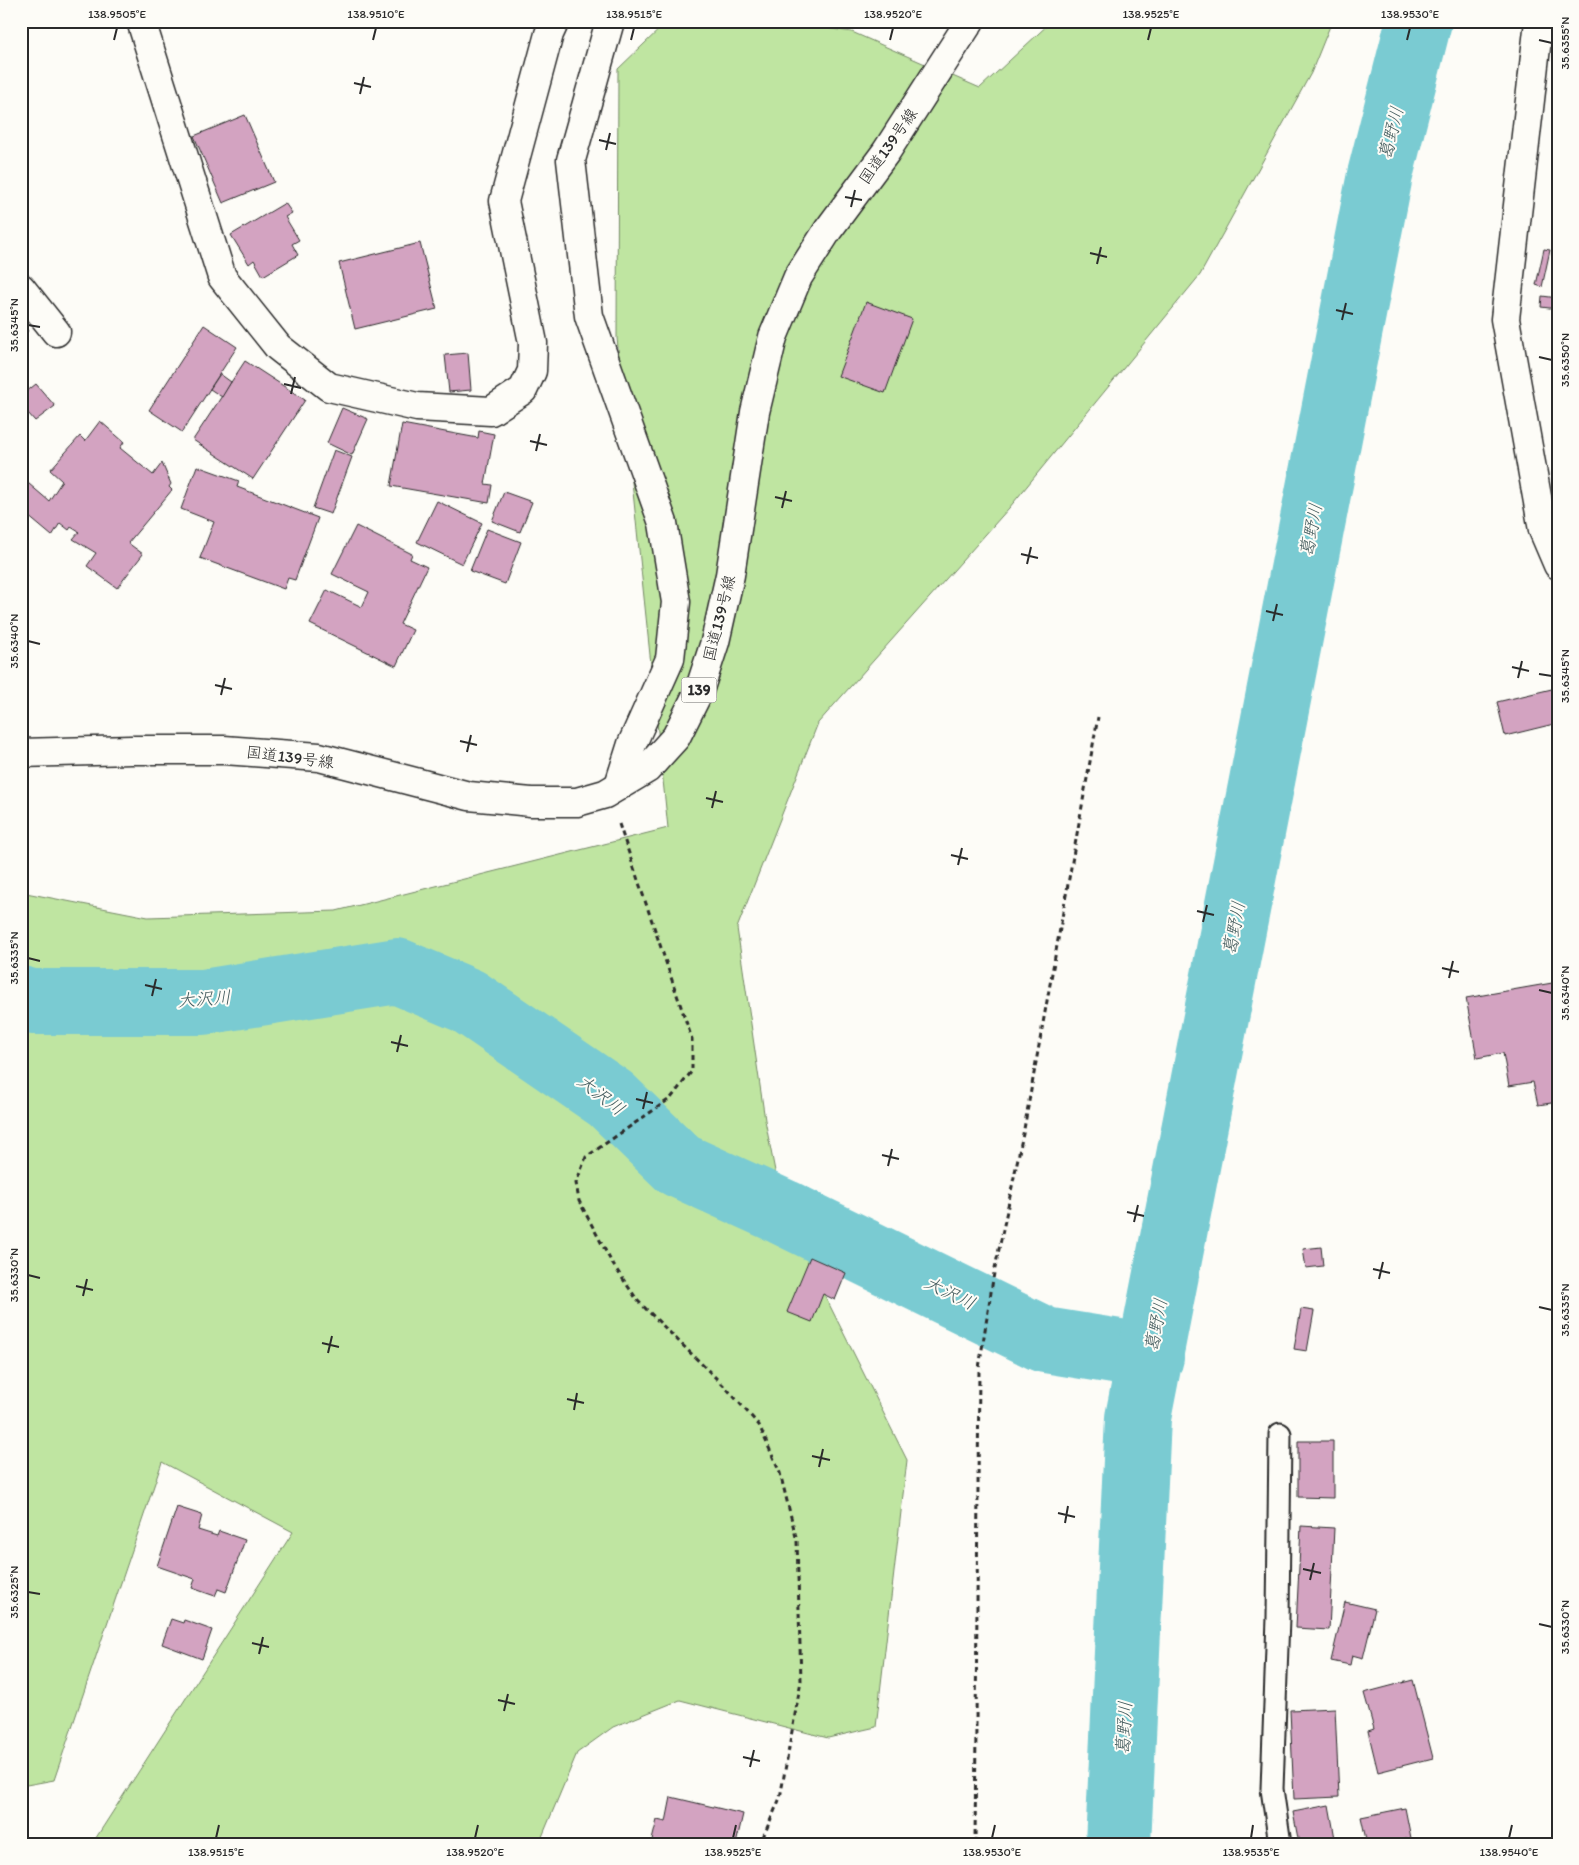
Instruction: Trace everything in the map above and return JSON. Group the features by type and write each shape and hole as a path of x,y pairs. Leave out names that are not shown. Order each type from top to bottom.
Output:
{"main road":[{"path":"141,21 222,277 278,347 329,387 417,408 491,411 523,390 532,371 534,343 504,202 549,34 555,21"},
{"path":"610,21 572,160 581,248 589,316 662,522 676,602 670,659 612,790"},
{"name":"国道139号線","path":"21,753 224,750 319,758 469,796 531,802 577,802 612,790 647,769 676,737 699,691 715,642 730,575 746,467 766,365 773,337 798,277 828,230 886,152 970,21"},
{"path":"1539,21 1505,319 1543,530 1558,565"},
{"path":"21,288 56,332"}],"lane":[{"path":"1280,1434 1278,1618 1272,1789 1280,1844"}],"path":[{"path":"975,1844 979,1368 994,1273 1024,1128 1098,717"},
{"path":"612,790 636,879 692,1039 692,1071 671,1098 586,1157 576,1183 579,1201 612,1263 638,1301 728,1390 759,1425 780,1473 797,1541 801,1681 780,1798 760,1844"}],"green space":[{"path":"668,21 779,21 852,32 980,88 1052,21 1332,21 1311,73 1200,275 1009,508 818,723 737,928 765,1120 783,1212 907,1460 876,1727 828,1738 680,1700 613,1727 577,1753 539,1844 92,1844 293,1532 162,1462 54,1780 21,1786 21,892 148,917 336,911 668,828 617,338 618,69"}],"building":[{"path":"245,115 274,182 223,203 194,136"},
{"path":"285,203 292,213 285,217 299,240 292,244 298,255 263,276 254,260 249,264 231,235"},
{"path":"420,243 437,309 355,329 339,263"},
{"path":"1544,249 1550,250 1542,287 1536,285"},
{"path":"1542,296 1558,298 1558,309 1541,307"},
{"path":"866,302 912,319 885,393 838,376"},
{"path":"21,323 28,331 21,337"},
{"path":"204,325 237,347 182,432 149,410"},
{"path":"468,353 471,390 449,392 445,355"},
{"path":"245,361 305,400 253,479 193,440"},
{"path":"220,374 231,382 222,397 210,389"},
{"path":"36,384 55,406 35,421 21,405 21,396"},
{"path":"342,408 368,419 352,455 327,443"},
{"path":"100,421 124,442 120,448 153,475 162,463 171,484 169,487 172,490 128,543 143,554 117,588 87,566 96,553 73,539 79,532 71,527 69,530 60,523 52,536 21,510 22,478 49,501 62,481 50,470 80,436 85,441"},
{"path":"402,424 478,438 479,431 494,434 485,484 492,485 489,503 391,486"},
{"path":"334,450 352,457 331,514 313,508"},
{"path":"197,466 239,481 237,487 318,518 295,580 288,578 284,589 200,558 214,522 181,509"},
{"path":"504,492 532,502 520,532 492,521"},
{"path":"437,501 482,523 462,564 417,542"},
{"path":"356,526 412,554 410,559 427,567 400,624 413,630 396,666 310,624 327,590 362,607 369,592 332,574"},
{"path":"487,529 521,542 505,584 470,571"},
{"path":"1556,688 1558,723 1505,736 1497,702"},
{"path":"1558,982 1558,1102 1538,1105 1533,1082 1509,1086 1503,1053 1477,1058 1466,998"},
{"path":"1321,1247 1323,1266 1306,1268 1303,1249"},
{"path":"810,1257 846,1273 835,1300 823,1294 812,1322 787,1312"},
{"path":"1301,1309 1314,1311 1307,1351 1294,1349"},
{"path":"1298,1441 1333,1441 1333,1498 1298,1497"},
{"path":"177,1507 202,1515 198,1530 217,1536 219,1531 245,1540 226,1592 218,1589 215,1596 192,1588 195,1579 157,1566"},
{"path":"1301,1526 1334,1528 1329,1630 1296,1628"},
{"path":"1345,1602 1375,1609 1363,1658 1352,1655 1350,1665 1331,1661"},
{"path":"171,1619 183,1623 184,1620 212,1630 202,1659 162,1644"},
{"path":"1413,1680 1433,1758 1378,1772 1368,1731 1374,1729 1364,1693"},
{"path":"1335,1708 1339,1797 1294,1799 1290,1710"},
{"path":"671,1797 743,1814 736,1844 710,1844 699,1841 698,1844 651,1844 657,1820 666,1822"},
{"path":"1329,1805 1336,1844 1299,1844 1293,1812"},
{"path":"1405,1808 1411,1838 1383,1844 1367,1844 1361,1817"}],"waterway":[{"name":"葛野川","path":"1118,1844 1138,1418 1380,175 1419,21"},
{"name":"大沢川","path":"21,999 32,1002 203,1002 397,971 468,1001 611,1099 679,1165 783,1212 1045,1340 1151,1357"}]}
